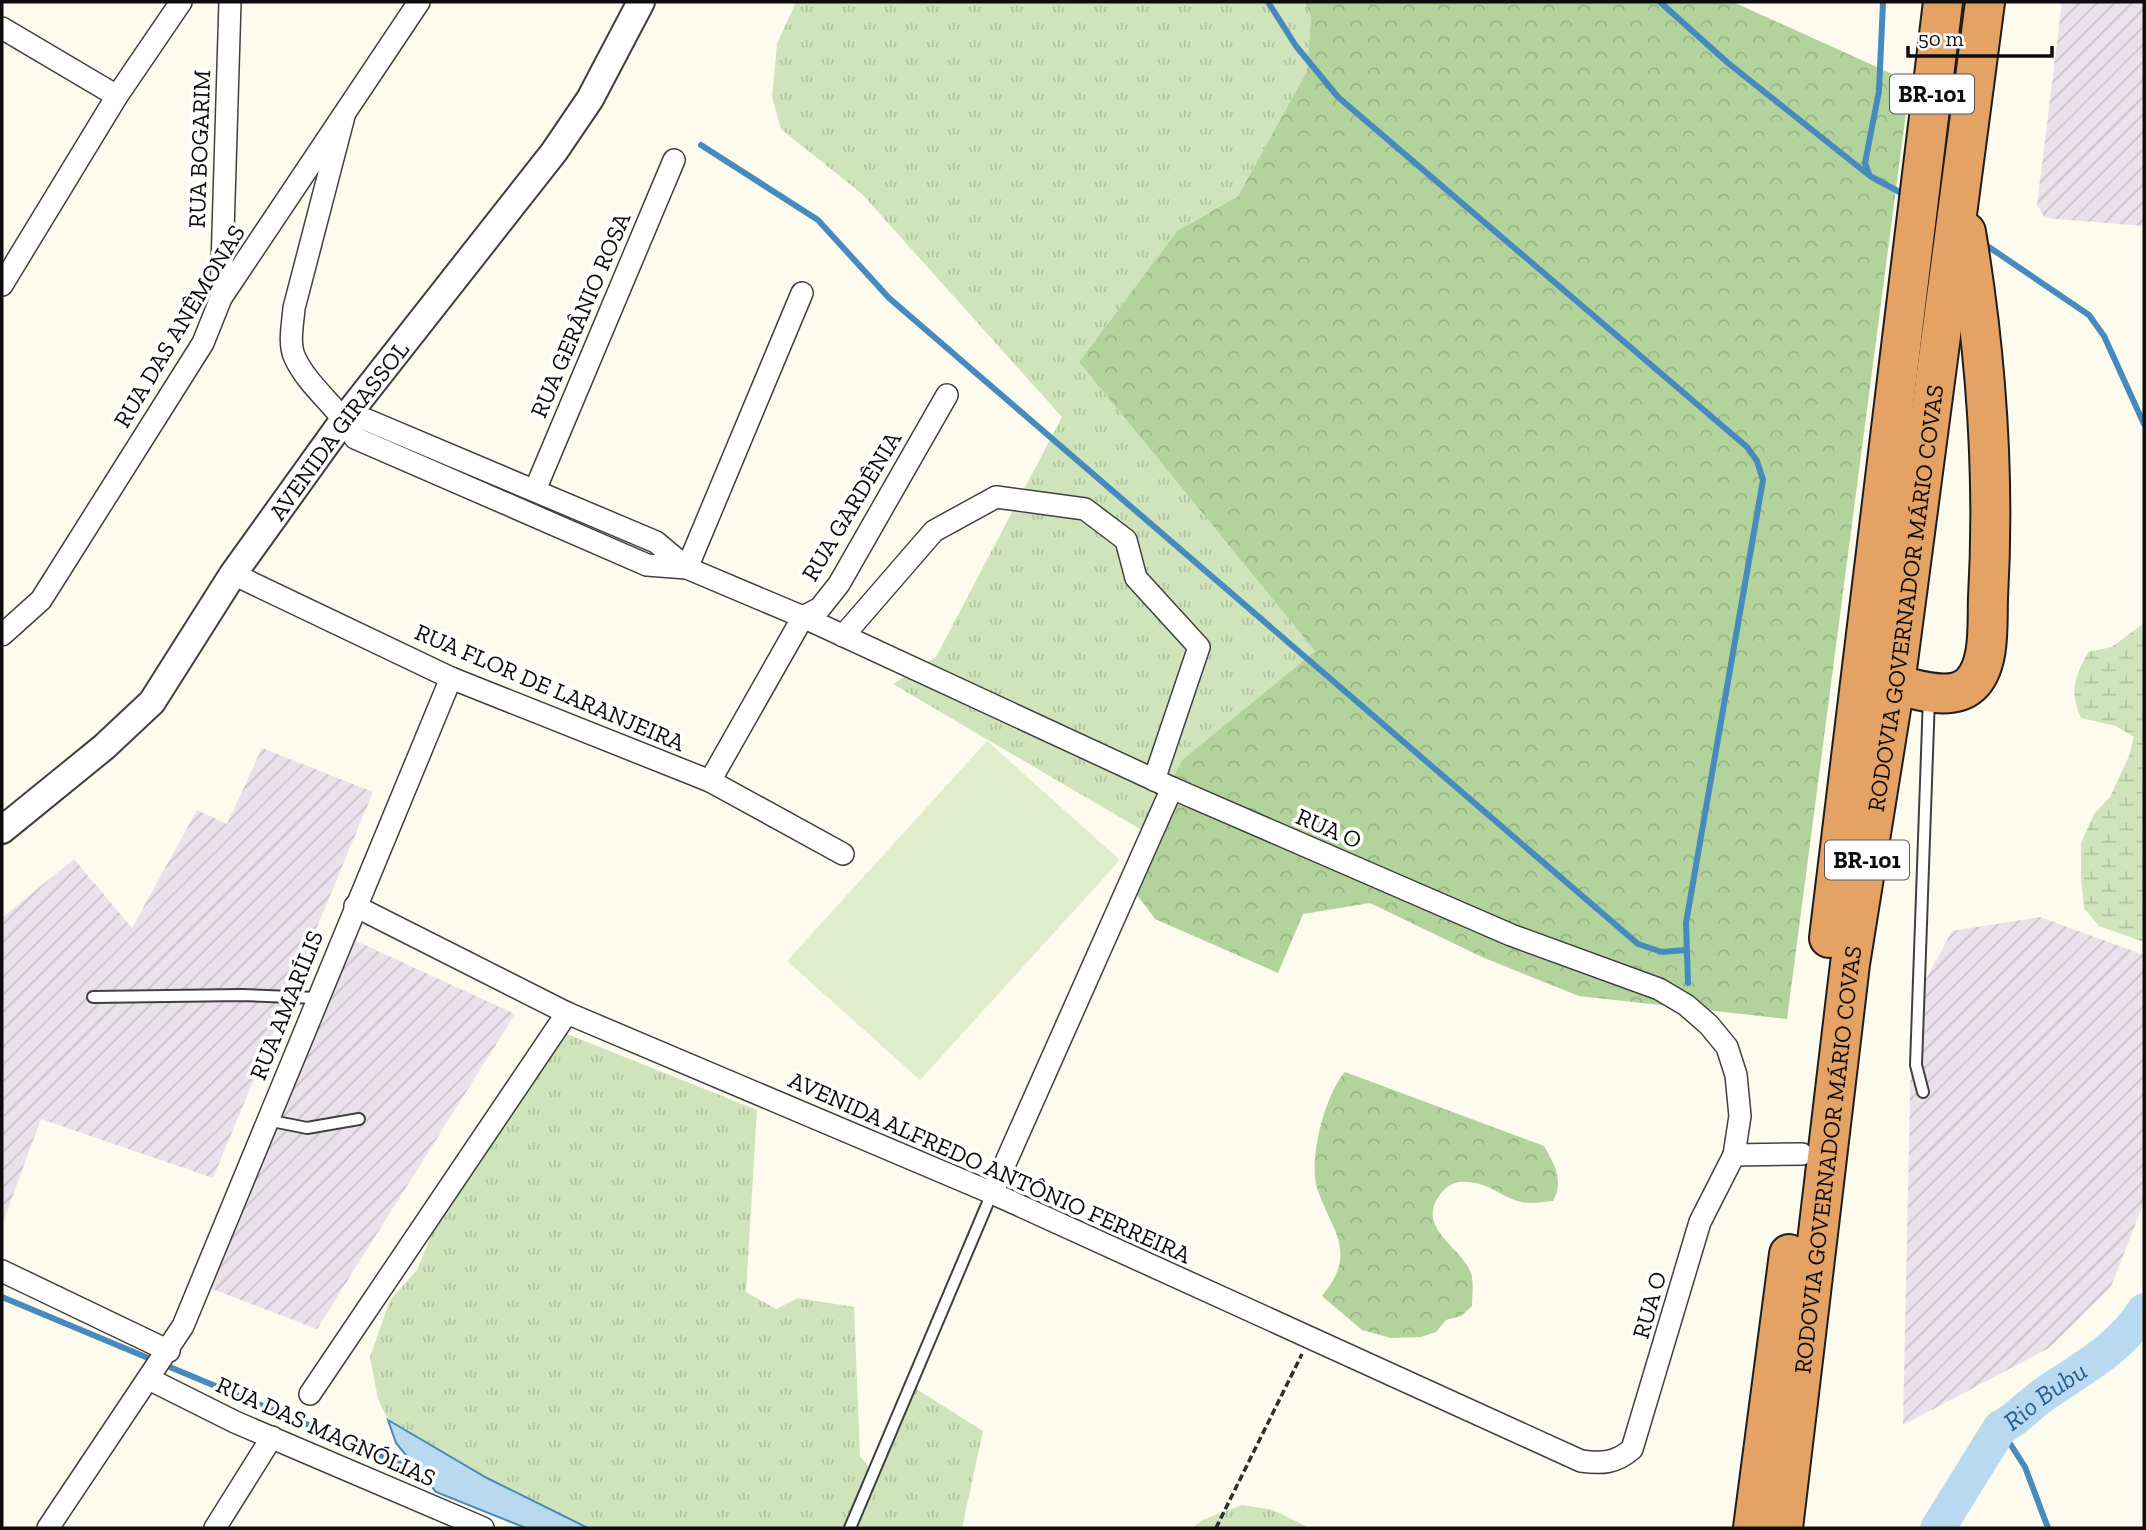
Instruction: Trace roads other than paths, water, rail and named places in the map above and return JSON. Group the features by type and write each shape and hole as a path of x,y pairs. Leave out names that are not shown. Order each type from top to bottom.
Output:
{"highway":[{"name":"RODOVIA GOVERNADOR MÁRIO COVAS","path":"1753,1528 1908,303 1943,2"},
{"name":"RODOVIA GOVERNADOR MÁRIO COVAS","path":"1783,1528 1850,964 1912,688 1959,192 1986,2"},
{"path":"1908,303 1917,355 1875,665 1882,678 1912,688 1954,693 1970,685 1976,678 1984,650 1991,517 1986,393 1972,270 1959,192"}],"street":[{"path":"2,285 117,96 181,2"},
{"name":"RUA BOGARIM","path":"221,298 230,2"},
{"name":"RUA DAS ANÊMONAS","path":"2,635 41,600 203,343 221,298 419,2"},
{"name":"AVENIDA GIRASSOL","path":"2,830 104,747 152,702 233,574 345,418 554,152 590,99 641,2"},
{"path":"2,28 117,96"},
{"path":"344,116 294,308 292,335 294,356 345,418 355,438 647,565 687,568"},
{"name":"RUA GERÂNIO ROSA","path":"535,490 674,160"},
{"path":"687,568 802,293"},
{"name":"RUA GARDÊNIA","path":"710,781 803,617 820,608 839,584 947,395"},
{"path":"345,418 367,421 656,542 687,568"},
{"path":"844,636 934,531 996,497 1085,509 1126,540 1136,578 1199,647 1163,784 992,1193"},
{"name":"RUA O","path":"687,568 803,617 1163,784 1511,935 1659,989 1686,1005 1709,1025 1727,1047 1736,1075 1740,1116 1734,1155 1700,1222 1637,1438 1632,1449 1623,1457 1609,1463"},
{"name":"RUA FLOR DE LARANJEIRA","path":"233,574 451,678 710,781 844,854"},
{"name":"RUA AMARÍLIS","path":"48,1528 183,1326 451,678"},
{"name":"AVENIDA ALFREDO ANTÔNIO FERREIRA","path":"355,906 567,1013 992,1193 1581,1461 1609,1463"},
{"path":"310,1394 567,1013"},
{"path":"1734,1155 1802,1154"},
{"name":"RUA DAS MAGNÓLIAS","path":"2,1271 159,1365 235,1422 483,1528"},
{"path":"215,1528 272,1437"}],"lane":[{"path":"1912,688 1916,1065 1923,1092"},
{"path":"93,997 242,995 317,998"},
{"path":"267,1120 307,1128 359,1119"},
{"path":"850,1528 992,1193"}],"water":[{"path":"388,1420 487,1478 588,1528 526,1528 436,1492 396,1443"}],"waterway":[{"path":"1268,2 1296,46 1338,97 1747,447 1757,461 1763,480 1686,923 1688,983"},
{"path":"1660,2 1728,63 1870,176 1905,195"},
{"path":"1869,174 1865,163 1879,91 1883,2"},
{"path":"701,145 818,220 889,298 1638,944 1662,952 1686,950"},
{"path":"1980,241 2089,315 2104,336 2144,424"},
{"path":"2,1297 426,1474"},
{"name":"Rio Bubu","path":"1938,1528 2000,1428 2109,1349 2122,1338 2144,1311"},
{"path":"2000,1428 2025,1467 2048,1528"}]}
